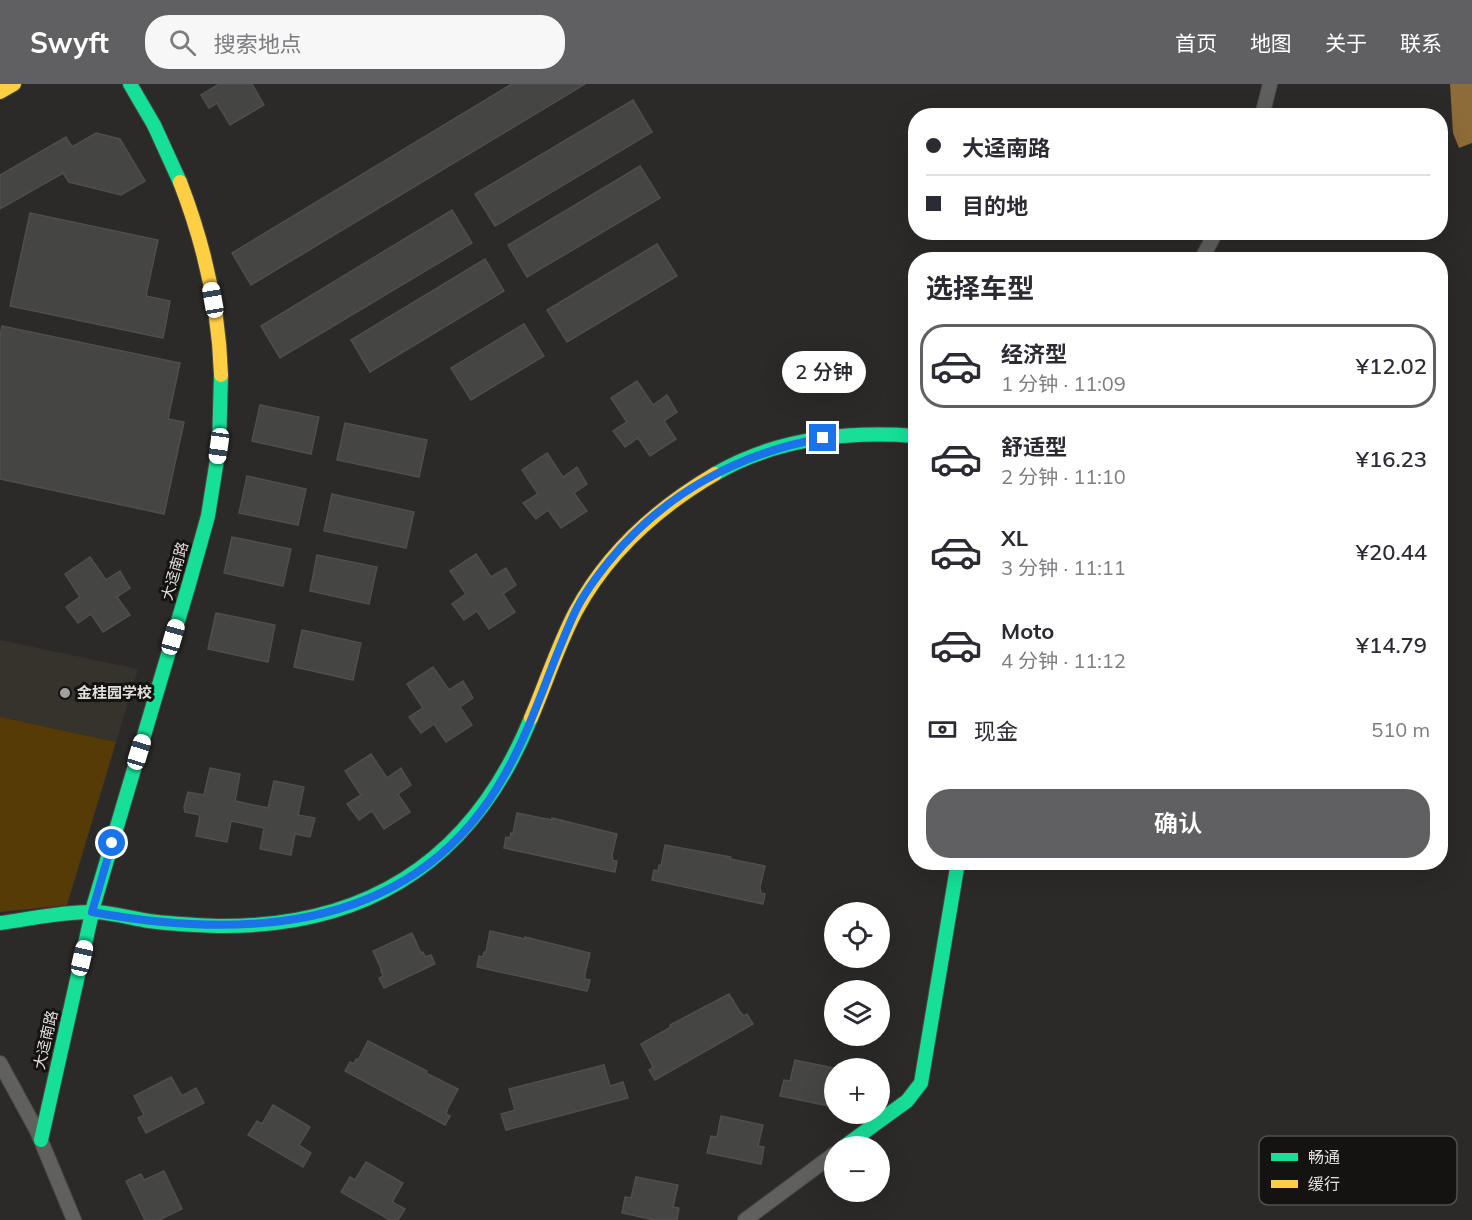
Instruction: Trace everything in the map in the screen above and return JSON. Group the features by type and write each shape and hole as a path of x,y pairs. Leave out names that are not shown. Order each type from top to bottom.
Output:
{"street":[{"path":"0,92 14,84"},
{"name":"大迳南路","path":"41,1140 92,912 194,569 210,508 219,446 220,366 217,321 206,259 188,199 167,151 130,84"},
{"path":"1264,108 1270,84"},
{"path":"0,923 92,912 126,918 196,924 274,922 338,910 404,880 460,835 491,797 515,755 576,610 598,576 623,544 653,516 686,491 721,471 768,451 838,436 908,436"},
{"path":"859,1136 907,1101 921,1083 957,870"},
{"path":"0,1063 41,1140 75,1220"},
{"path":"745,1220 824,1161"}],"shaded area":[{"path":"1450,84 1472,84 1472,143 1459,148 1453,133"},
{"name":"金桂园学校","path":"0,640 138,669 116,742 0,717"},
{"path":"0,717 116,742 67,905 0,912"}],"building":[{"path":"219,84 252,84 264,105 230,125 217,103 209,108 201,95"},
{"path":"512,84 585,84 251,285 232,253"},
{"path":"633,100 652,132 495,226 475,194"},
{"path":"96,133 120,139 145,181 121,195 69,182 63,173 0,209 0,175 66,137 72,147"},
{"path":"640,166 660,198 527,277 508,245"},
{"path":"452,210 472,243 280,358 261,326"},
{"path":"30,213 158,240 146,296 170,301 163,338 10,306"},
{"path":"657,244 677,276 567,342 547,310"},
{"path":"485,259 504,291 370,372 351,340"},
{"path":"524,324 544,356 471,400 451,368"},
{"path":"2,326 180,363 168,419 184,422 164,514 0,479 0,337"},
{"path":"637,381 653,405 667,395 677,412 664,421 676,439 650,456 638,438 625,447 613,431 627,422 611,398"},
{"path":"260,405 319,417 311,454 252,441"},
{"path":"345,423 427,440 419,477 337,460"},
{"path":"547,453 563,477 577,467 587,484 574,493 587,511 561,528 548,510 536,519 523,503 538,494 522,470"},
{"path":"247,476 306,489 298,525 239,513"},
{"path":"332,494 414,512 406,548 324,531"},
{"path":"232,537 291,549 283,586 224,573"},
{"path":"476,554 491,577 506,568 516,585 503,594 515,612 489,629 477,611 464,620 452,604 466,594 450,571"},
{"path":"317,555 377,567 369,604 310,591"},
{"path":"90,557 106,580 120,571 130,588 117,597 130,615 103,632 91,614 78,623 66,607 80,597 65,574"},
{"path":"216,613 275,625 268,662 208,649"},
{"path":"302,630 361,643 353,680 294,667"},
{"path":"433,667 449,690 463,681 473,698 460,707 472,725 446,742 434,724 421,733 409,717 423,708 407,684"},
{"path":"371,754 387,778 401,768 411,785 398,794 410,812 384,829 372,811 359,820 347,804 361,795 345,771"},
{"path":"210,768 240,774 235,801 268,808 274,781 304,787 298,815 315,818 310,837 295,834 291,855 260,849 264,828 231,821 227,842 196,836 200,815 185,812 184,807 188,792 204,795"},
{"path":"517,813 552,820 552,818 617,834 612,855 613,861 617,861 615,872 504,848 506,837 510,838 513,833"},
{"path":"665,845 731,857 730,859 765,866 760,887 761,893 765,894 763,904 652,880 654,870 658,871 659,865 661,866"},
{"path":"490,931 590,953 585,974 585,979 590,980 587,991 477,967 479,956 483,957 486,952"},
{"path":"412,933 421,953 423,952 425,957 431,955 435,964 384,988 379,978 383,976 382,971 373,951"},
{"path":"729,994 740,1012 744,1016 747,1014 753,1024 655,1080 649,1070 653,1068 641,1044 671,1027 670,1025"},
{"path":"368,1041 458,1089 448,1108 446,1114 450,1116 445,1125 345,1071 350,1062 354,1064 356,1059 358,1060"},
{"path":"795,1060 824,1066 824,1105 780,1096 784,1080 790,1081"},
{"path":"604,1065 610,1086 623,1082 628,1098 506,1130 501,1114 515,1110 509,1089"},
{"path":"171,1077 182,1096 196,1088 204,1103 146,1133 138,1118 144,1115 134,1096"},
{"path":"273,1105 310,1127 299,1145 311,1153 303,1167 248,1135 257,1121 262,1124"},
{"path":"721,1116 763,1125 758,1146 764,1147 761,1164 707,1153 711,1136 717,1137"},
{"path":"366,1162 403,1183 392,1202 405,1209 398,1220 390,1220 341,1192 350,1177 355,1180"},
{"path":"164,1171 182,1209 159,1220 145,1220 126,1181 141,1174 144,1180"},
{"path":"636,1177 678,1185 673,1207 679,1208 677,1220 655,1220 622,1213 625,1197 631,1198"}],"traffic: fast":[{"path":"130,84 154,125 180,182"},
{"path":"41,1140 94,904 208,516 219,447 221,375"},
{"path":"715,474 762,453 812,440 864,435 908,436"},
{"path":"0,923 84,912 115,914 149,921 217,926 272,923 322,914 368,898 410,876 447,846 479,810 507,768 531,718"},
{"path":"859,1136 907,1101 921,1083 957,870"}],"traffic: slow":[{"path":"0,92 14,84"},
{"path":"180,182 189,205 209,277 217,325 221,375"},
{"path":"531,718 576,611 603,569 654,517 673,501 715,474"}],"place":[{"name":"金桂园学校","path":"65,693"}],"route":[{"path":"112,843 92,912 161,922 231,925 266,923 291,921 338,910 383,892 404,880 443,851 460,835 491,797 515,755 576,610 598,576 623,544 669,503 721,471 759,454 823,438"}]}
